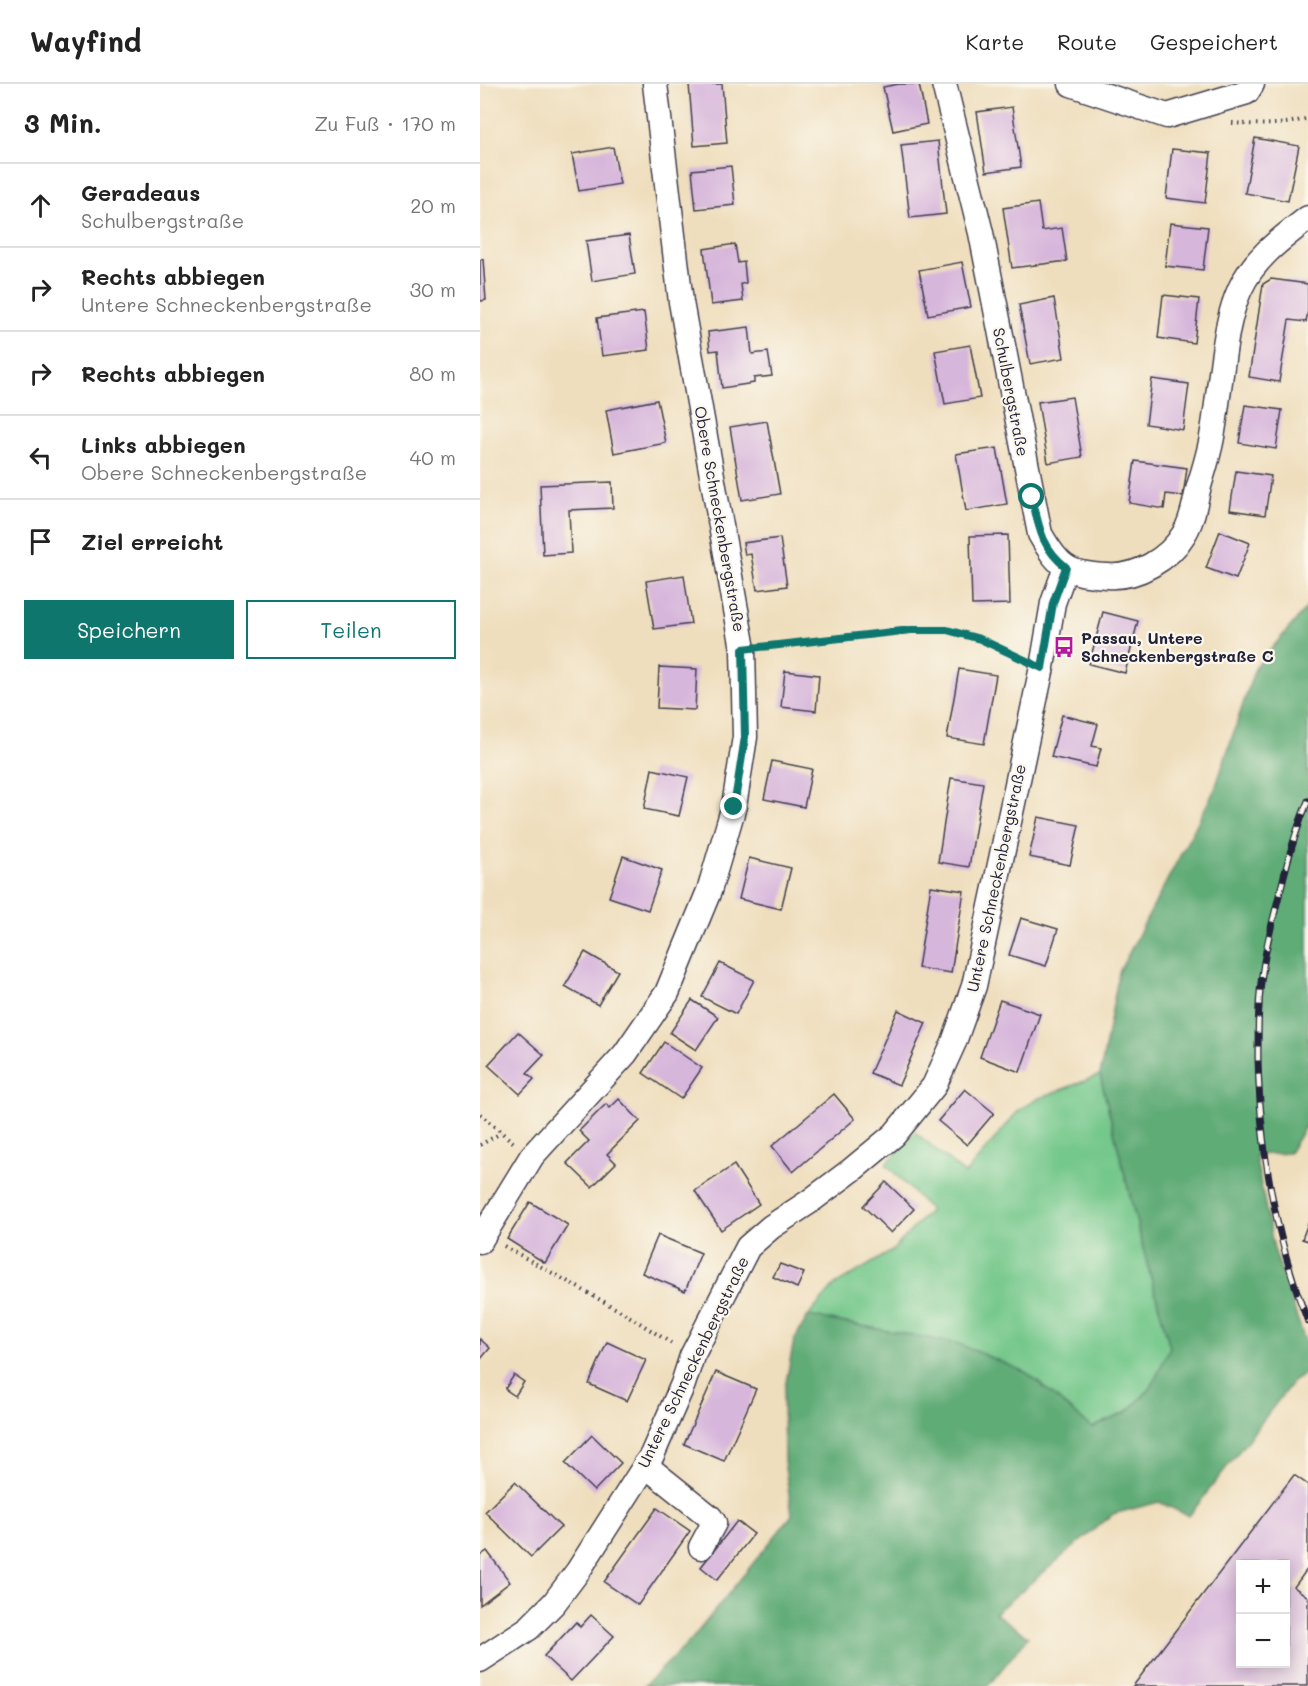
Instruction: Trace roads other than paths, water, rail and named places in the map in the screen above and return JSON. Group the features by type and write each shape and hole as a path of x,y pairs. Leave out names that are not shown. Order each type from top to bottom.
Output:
{"street":[{"name":"Obere Schneckenbergstraße","path":"490,1243 532,1156 625,1054 667,993 709,891 734,807 745,737 743,649 681,302 655,84"},
{"name":"Schulbergstraße","path":"944,84 981,233 1040,534 1053,557 1066,567"},
{"path":"1071,84 1167,116 1247,92 1252,84"},
{"path":"1066,567 1082,575 1119,577 1142,571 1164,557 1184,534 1192,515 1212,439 1228,326 1240,290 1253,267 1269,249 1308,218"},
{"name":"Untere Schneckenbergstraße","path":"480,1660 529,1628 554,1603 578,1571 652,1455 683,1384 692,1356 748,1248 771,1227 809,1202 894,1135 934,1086 954,1042 974,986 1042,668 1053,603 1066,567"},
{"path":"645,1466 710,1517 714,1523 701,1547"}],"railway":[{"path":"1308,801 1289,855 1273,918 1261,979 1258,1025 1259,1093 1271,1193 1296,1290 1308,1322"}],"place":[{"name":"Passau, Untere Schneckenbergstraße C","path":"1064,647"}]}
